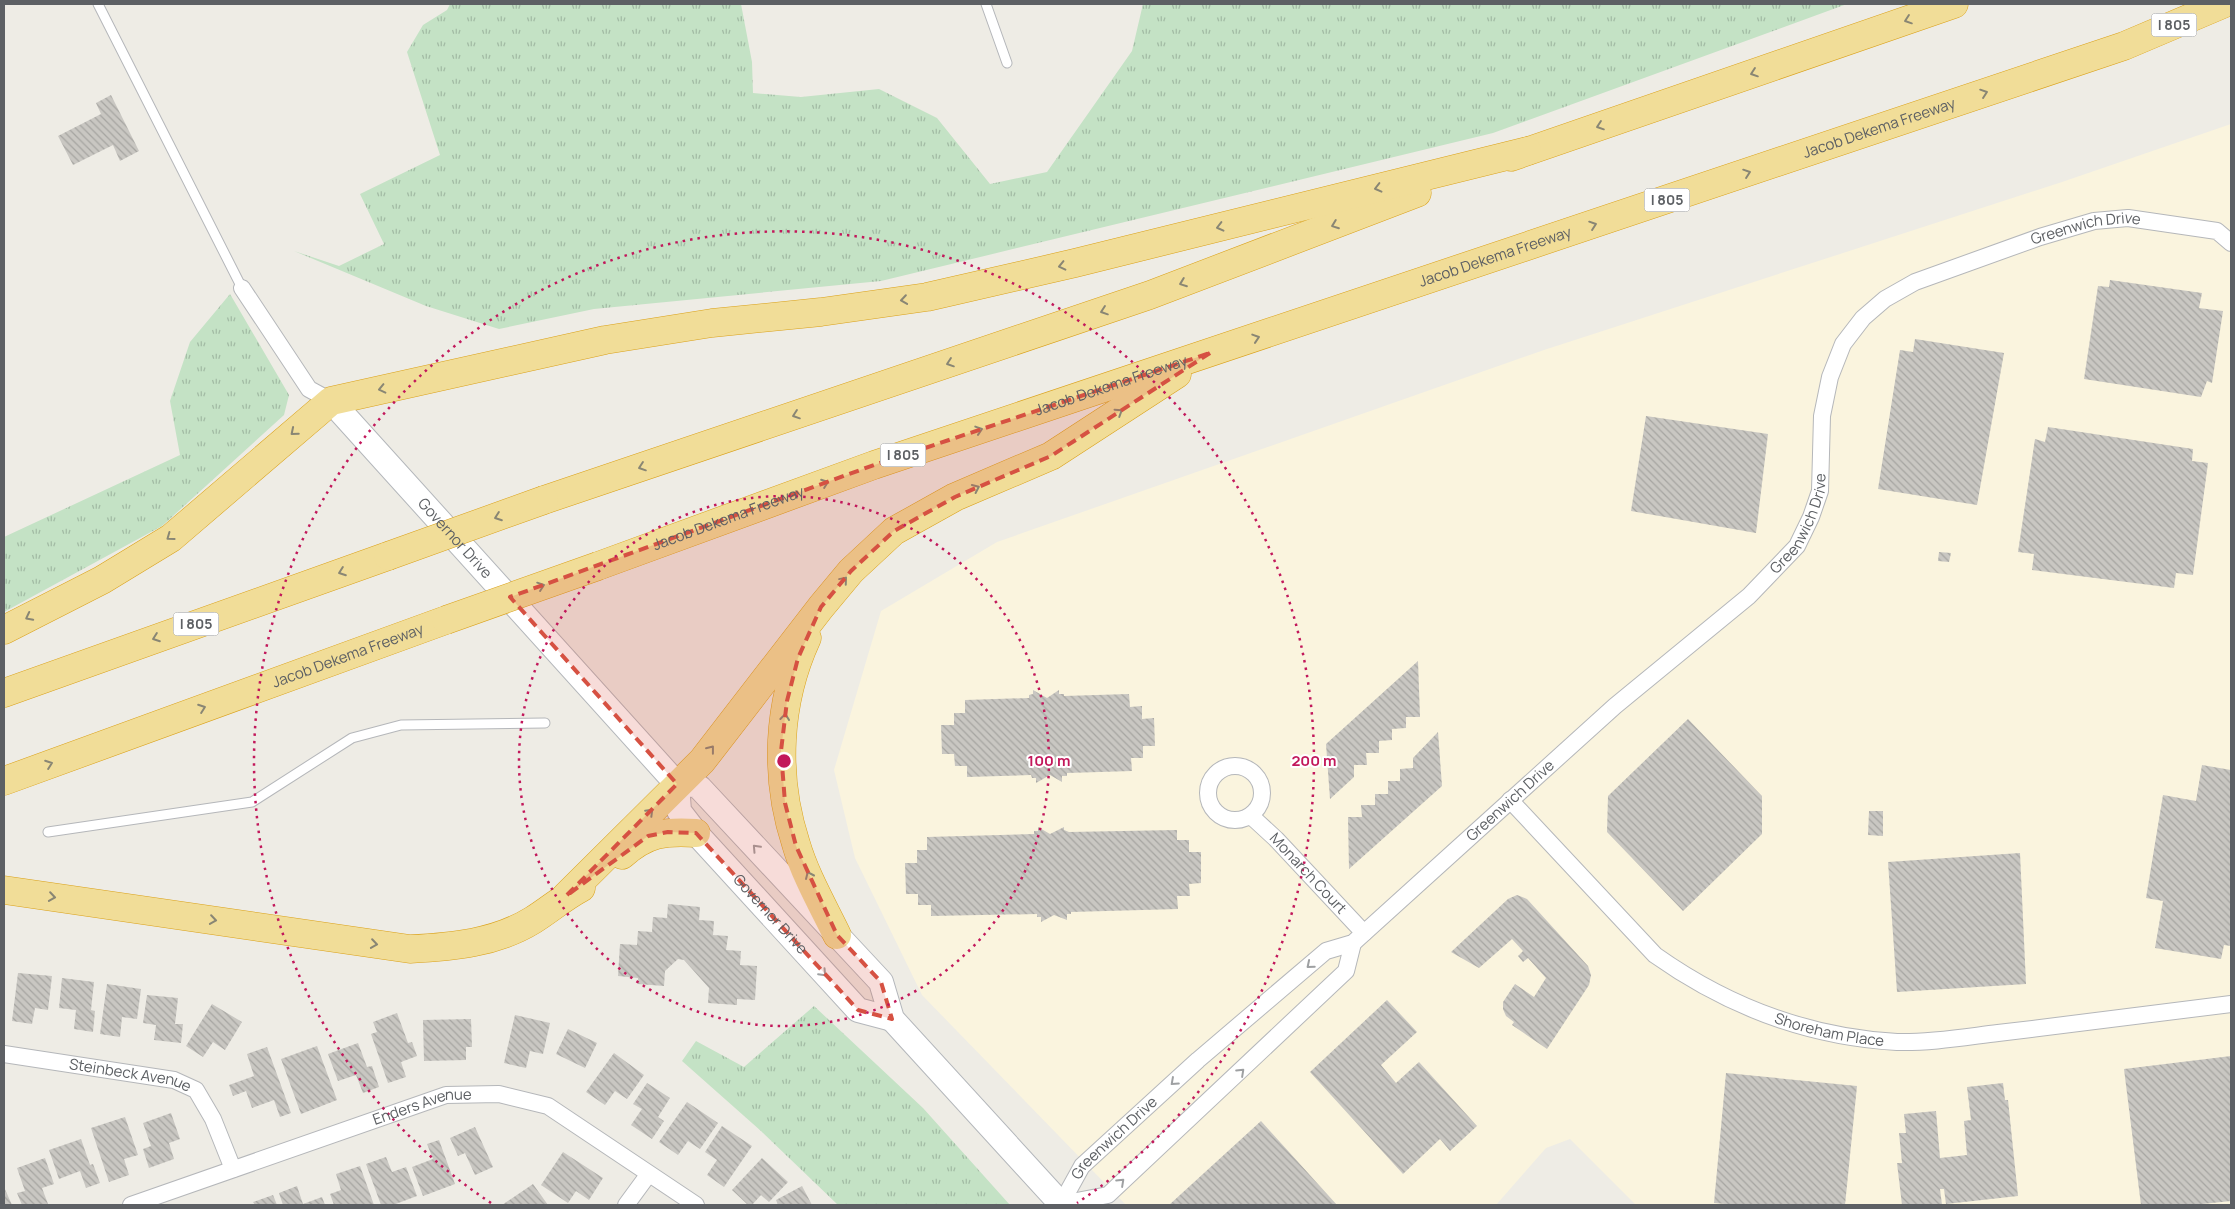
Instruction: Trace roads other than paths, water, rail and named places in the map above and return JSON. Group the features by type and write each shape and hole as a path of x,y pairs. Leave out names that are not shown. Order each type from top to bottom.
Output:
{"highway":[{"name":"I 805","path":"4,693 544,500 1150,295 1527,151 1954,4"},
{"name":"Jacob Dekema Freeway","path":"4,781 874,465 2124,46 2224,4"},
{"path":"2124,46 2231,20"},
{"path":"4,630 102,580 170,538 331,401 605,340 712,323 821,312 927,296 1075,263 1527,151"},
{"path":"566,896 702,761 821,607 851,572 894,531 955,497 1051,456 1210,353"},
{"path":"821,607 798,658 787,701 781,751 785,804 796,846 837,935"},
{"path":"4,890 410,949 458,946 493,937 532,921 566,896 591,882 631,847 648,836 668,832 696,833"}],"main road":[{"name":"Governor Drive","path":"331,401 677,784 679,811 696,833 858,1010 892,1020"},
{"path":"677,784 695,785 700,788 881,982 892,1020 1062,1205"}],"street":[{"name":"Greenwich Drive","path":"1062,1205 1082,1166 1198,1060 1326,951 1358,938 1622,700 1749,596 1797,546 1811,517 1820,490 1822,416 1830,376 1844,344 1863,318 1885,298 1915,282 2040,237 2094,221 2128,218 2217,231 2231,243"},
{"name":"Governor Drive","path":"242,288 309,389 331,401"},
{"name":"Shoreham Place","path":"1510,800 1655,954 1677,970 1731,1001 1777,1020 1835,1035 1916,1042 2231,1004"},
{"name":"Monarch Court","path":"1251,816 1276,839 1358,938"},
{"name":"Greenwich Drive","path":"1062,1205 1108,1195 1247,1067 1346,971 1358,938"},
{"name":"Steinbeck Avenue","path":"4,1054 174,1080 196,1090 213,1119 233,1170"},
{"name":"Enders Avenue","path":"131,1205 446,1095 499,1094 548,1106 648,1175 696,1205"},
{"path":"626,1205 648,1175"}],"lane":[{"path":"98,4 242,288"},
{"path":"986,4 1007,63"},
{"path":"48,832 252,802 352,738 401,725 545,723"}]}
